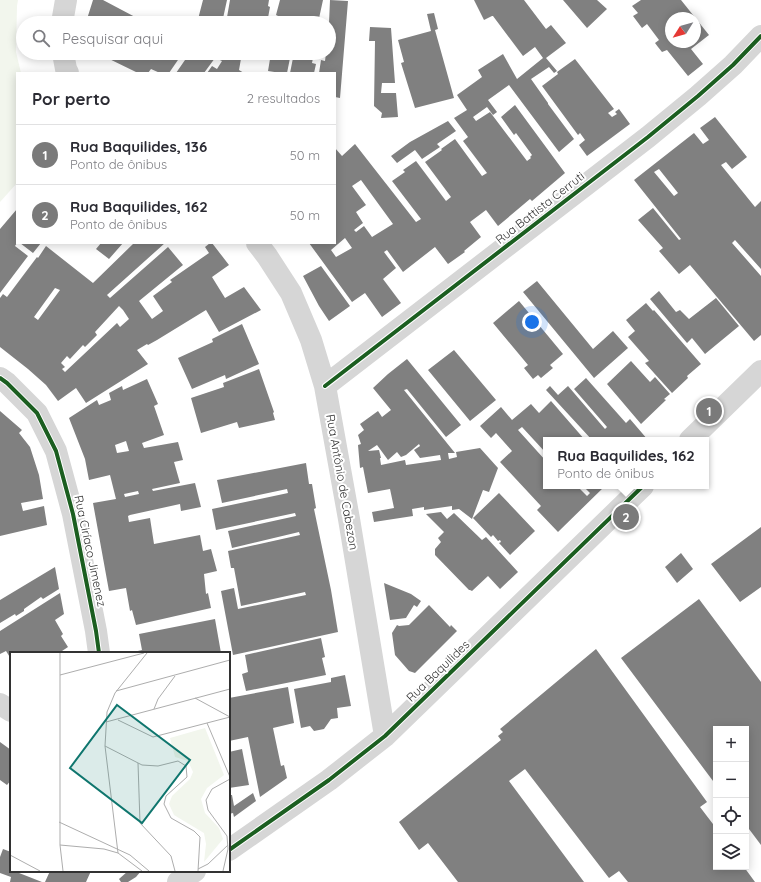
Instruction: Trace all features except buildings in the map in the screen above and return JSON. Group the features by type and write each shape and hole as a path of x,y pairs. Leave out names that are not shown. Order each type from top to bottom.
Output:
{"street":[{"path":"63,16 66,0"},
{"name":"Rua Battista Cerruti","path":"325,386 648,137 733,65 761,36"},
{"path":"64,60 68,72"},
{"name":"Rua Antônio de Cabezon","path":"258,244 291,293 311,340 325,386 385,736"},
{"path":"693,437 761,371"},
{"name":"Rua Ciríaco Jimenez","path":"0,378 37,413 56,451 73,514 96,630 99,652"},
{"name":"Rua Baquilides","path":"230,849 329,780 385,736 640,489"},
{"path":"0,704 10,711"}],"shaded area":[{"path":"0,0 18,0 16,16 16,60 18,60 21,72 16,72 16,184 0,202"}],"cycle path":[{"path":"325,386 648,137 733,65 761,36"},
{"path":"0,378 37,413 56,451 73,514 99,652"},
{"path":"230,849 329,780 385,736 640,489"}],"place":[{"name":"Rua Baquilides, 136","path":"709,411"},
{"name":"Rua Baquilides, 162","path":"626,517"}]}
